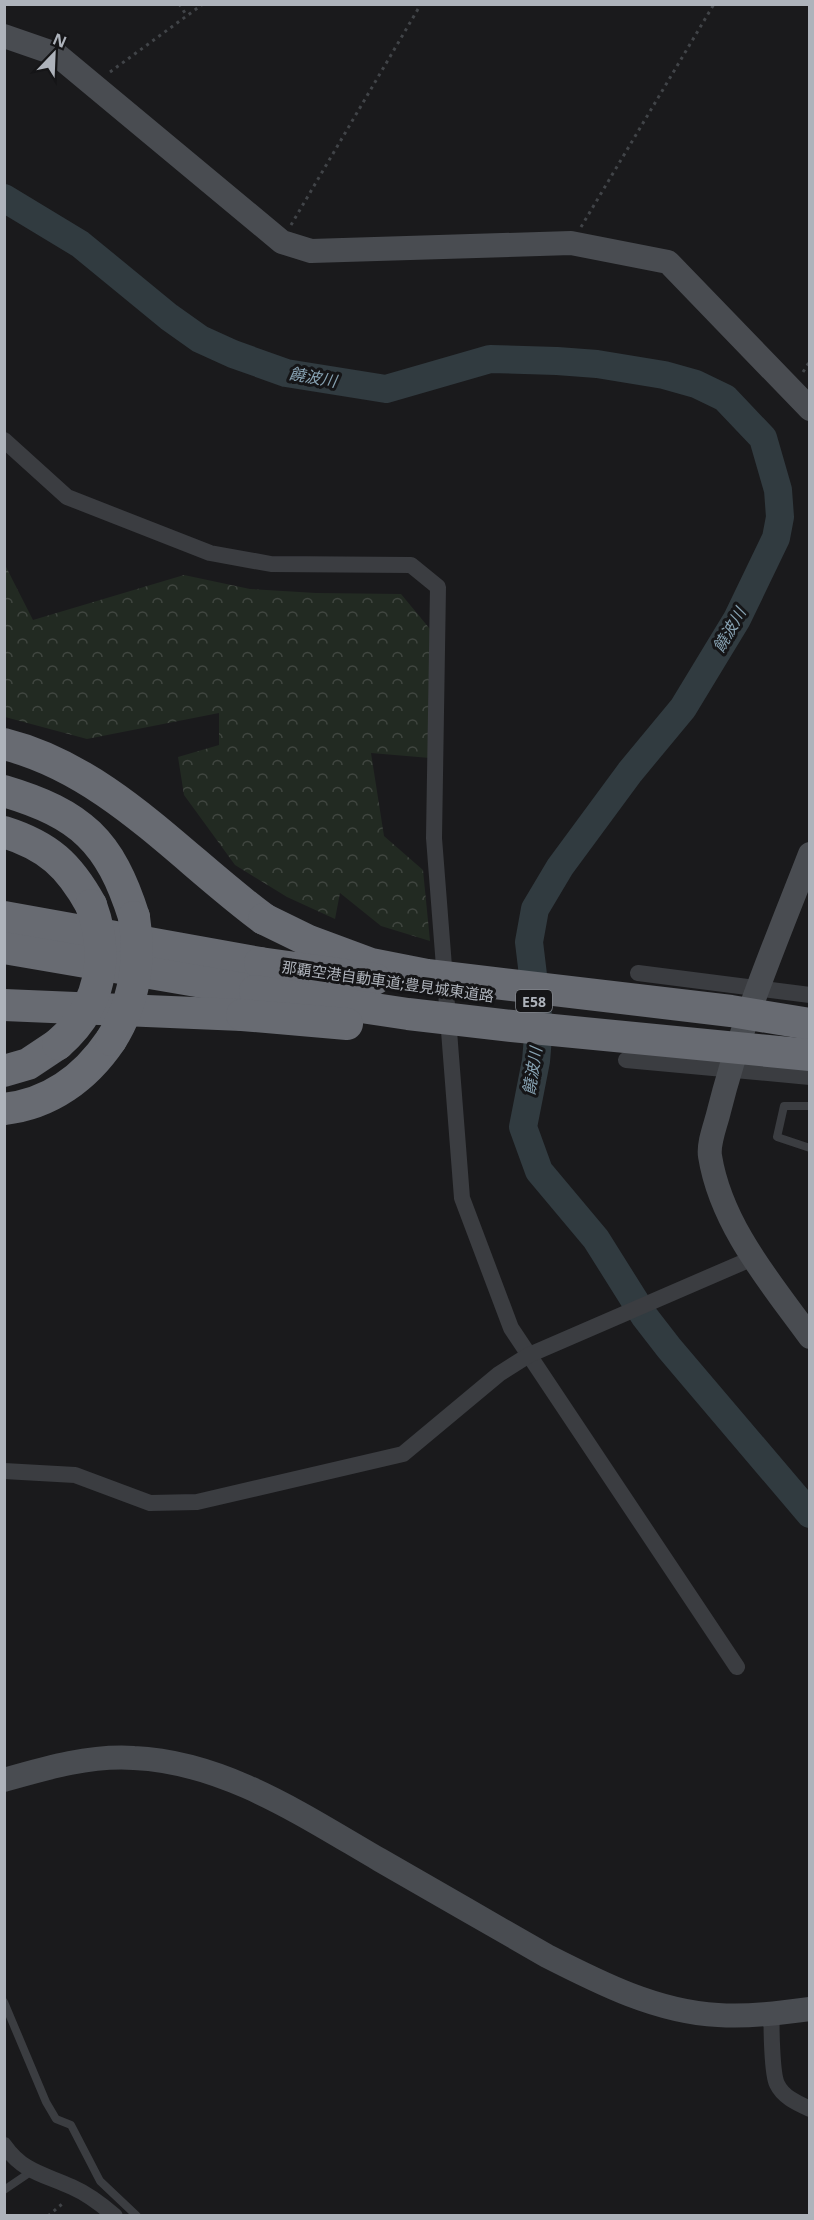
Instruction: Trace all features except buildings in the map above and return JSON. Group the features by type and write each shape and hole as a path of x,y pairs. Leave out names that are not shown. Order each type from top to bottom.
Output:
{"highway":[{"path":"4,744 51,759 117,798 229,893 264,919 309,941 371,964 416,972 731,1011 810,1026"},
{"path":"4,791 30,798 56,810 90,834 105,852 123,882 134,917 137,951 135,982 124,1017 111,1040 94,1062 63,1089 42,1100 18,1108 4,1109"},
{"path":"4,832 44,848 67,867 91,905 98,923 101,944 100,969 96,986 80,1021 58,1044 28,1064 4,1071"},
{"name":"那覇空港自動車道;豊見城東道路","path":"4,917 69,930 252,989"},
{"name":"那覇空港自動車道;豊見城東道路","path":"4,948 252,989 810,1026"},
{"path":"4,1005 252,989 462,1034 707,1045 810,1055"}],"street":[{"path":"4,36 56,54 282,242 311,251 571,243 668,262 810,409"},
{"path":"4,440 67,497 210,553 271,564 411,565 438,587 434,838 462,1198 512,1328 737,1667"},
{"path":"810,854 758,988 729,1071 709,1153 720,1198 753,1258 810,1337"},
{"path":"638,973 810,995"},
{"path":"626,1060 810,1077"},
{"path":"4,1471 75,1475 150,1503 197,1502 403,1454 499,1374 529,1355 753,1258"},
{"path":"4,1780 68,1763 102,1758 134,1757 169,1761 202,1770 271,1798 547,1956 591,1978 635,1996 677,2010 718,2015 772,2014 810,2009"},
{"path":"772,2014 776,2083 789,2098 810,2109"},
{"path":"4,2145 14,2159 32,2171 94,2198 116,2216"}],"lane":[{"path":"810,1106 784,1106 777,1137 810,1148"},
{"path":"4,2002 46,2102 56,2119 71,2125 100,2181 137,2216"},
{"path":"4,2190 32,2171"}],"path":[{"path":"179,4 188,16"},
{"path":"92,85 203,4"},
{"path":"282,242 421,4"},
{"path":"571,243 714,4"},
{"path":"48,2216 62,2204"}],"green space":[{"path":"4,563 33,620 184,575 250,589 316,593 401,594 430,629 430,758 371,753 384,836 423,870 430,941 381,926 340,893 335,919 287,897 235,865 184,795 178,757 219,745 219,713 87,739 5,717"}],"waterway":[{"name":"饒波川","path":"4,198 80,244 169,317 200,339 233,354 286,373 386,389 490,359 597,364 664,375 696,384 725,398 763,438 778,490 780,517 776,538 737,619 683,708 630,772 560,867 535,909 529,942 539,1025 536,1061 523,1127 539,1171 596,1239 645,1317 810,1514"}]}
